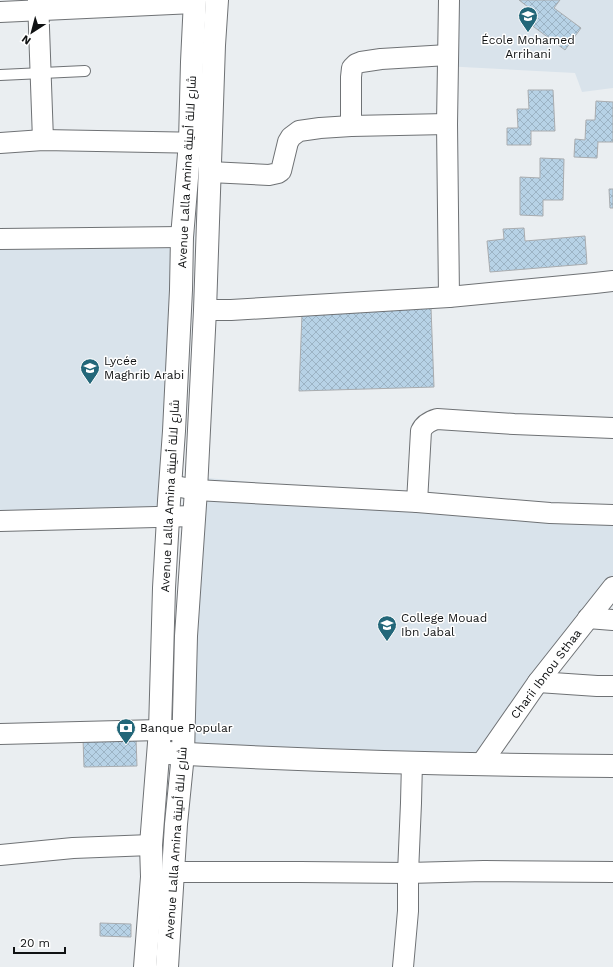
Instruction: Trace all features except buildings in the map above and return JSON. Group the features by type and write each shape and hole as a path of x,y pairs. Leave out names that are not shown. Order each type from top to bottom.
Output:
{"street":[{"name":"Avenue Lalla Amina شارع لالة أمينة","path":"167,967 176,824 183,754 186,636 195,516 205,310 214,45 217,0"},
{"path":"449,0 446,124 449,296"},
{"name":"Avenue Lalla Amina شارع لالة أمينة","path":"145,967 152,877 151,845 160,730 164,588 174,431 182,237 190,142 195,2"},
{"path":"0,12 38,5 195,2"},
{"path":"38,5 43,140"},
{"path":"351,126 351,77 352,68 356,64 381,59 448,55"},
{"path":"210,172 269,175 278,173 281,171 288,142 295,133 299,131 351,126 446,124"},
{"path":"0,143 43,140 211,143"},
{"path":"0,239 182,237"},
{"path":"205,310 231,310 449,296 595,283 613,280"},
{"path":"417,502 421,431 425,425 433,420 613,428"},
{"path":"170,485 196,490 417,502 550,513 613,515"},
{"path":"0,520 195,516"},
{"name":"Charii Ibnou Sthaa","path":"481,764 538,682 613,587"},
{"path":"588,618 613,620"},
{"path":"538,682 613,686"},
{"path":"0,734 184,730"},
{"path":"158,753 278,759 613,766"},
{"path":"403,967 408,911 412,762"},
{"path":"0,855 73,848 151,845"},
{"path":"173,872 613,872"}],"lane":[{"path":"0,75 85,71"}],"shaded area":[{"name":"École Mohamed Arrihani","path":"442,0 613,0 613,88 582,92 575,73 443,66"},
{"name":"Lycée Maghrib Arabi","path":"195,231 168,514 0,512 0,233"},
{"name":"College Mouad Ibn Jabal","path":"208,478 613,516 613,596 483,760 190,751"}],"place":[{"name":"École Mohamed Arrihani","path":"528,33"},
{"name":"Lycée Maghrib Arabi","path":"90,385"},
{"name":"College Mouad Ibn Jabal","path":"387,642"},
{"name":"Banque Popular","path":"126,745"}]}
